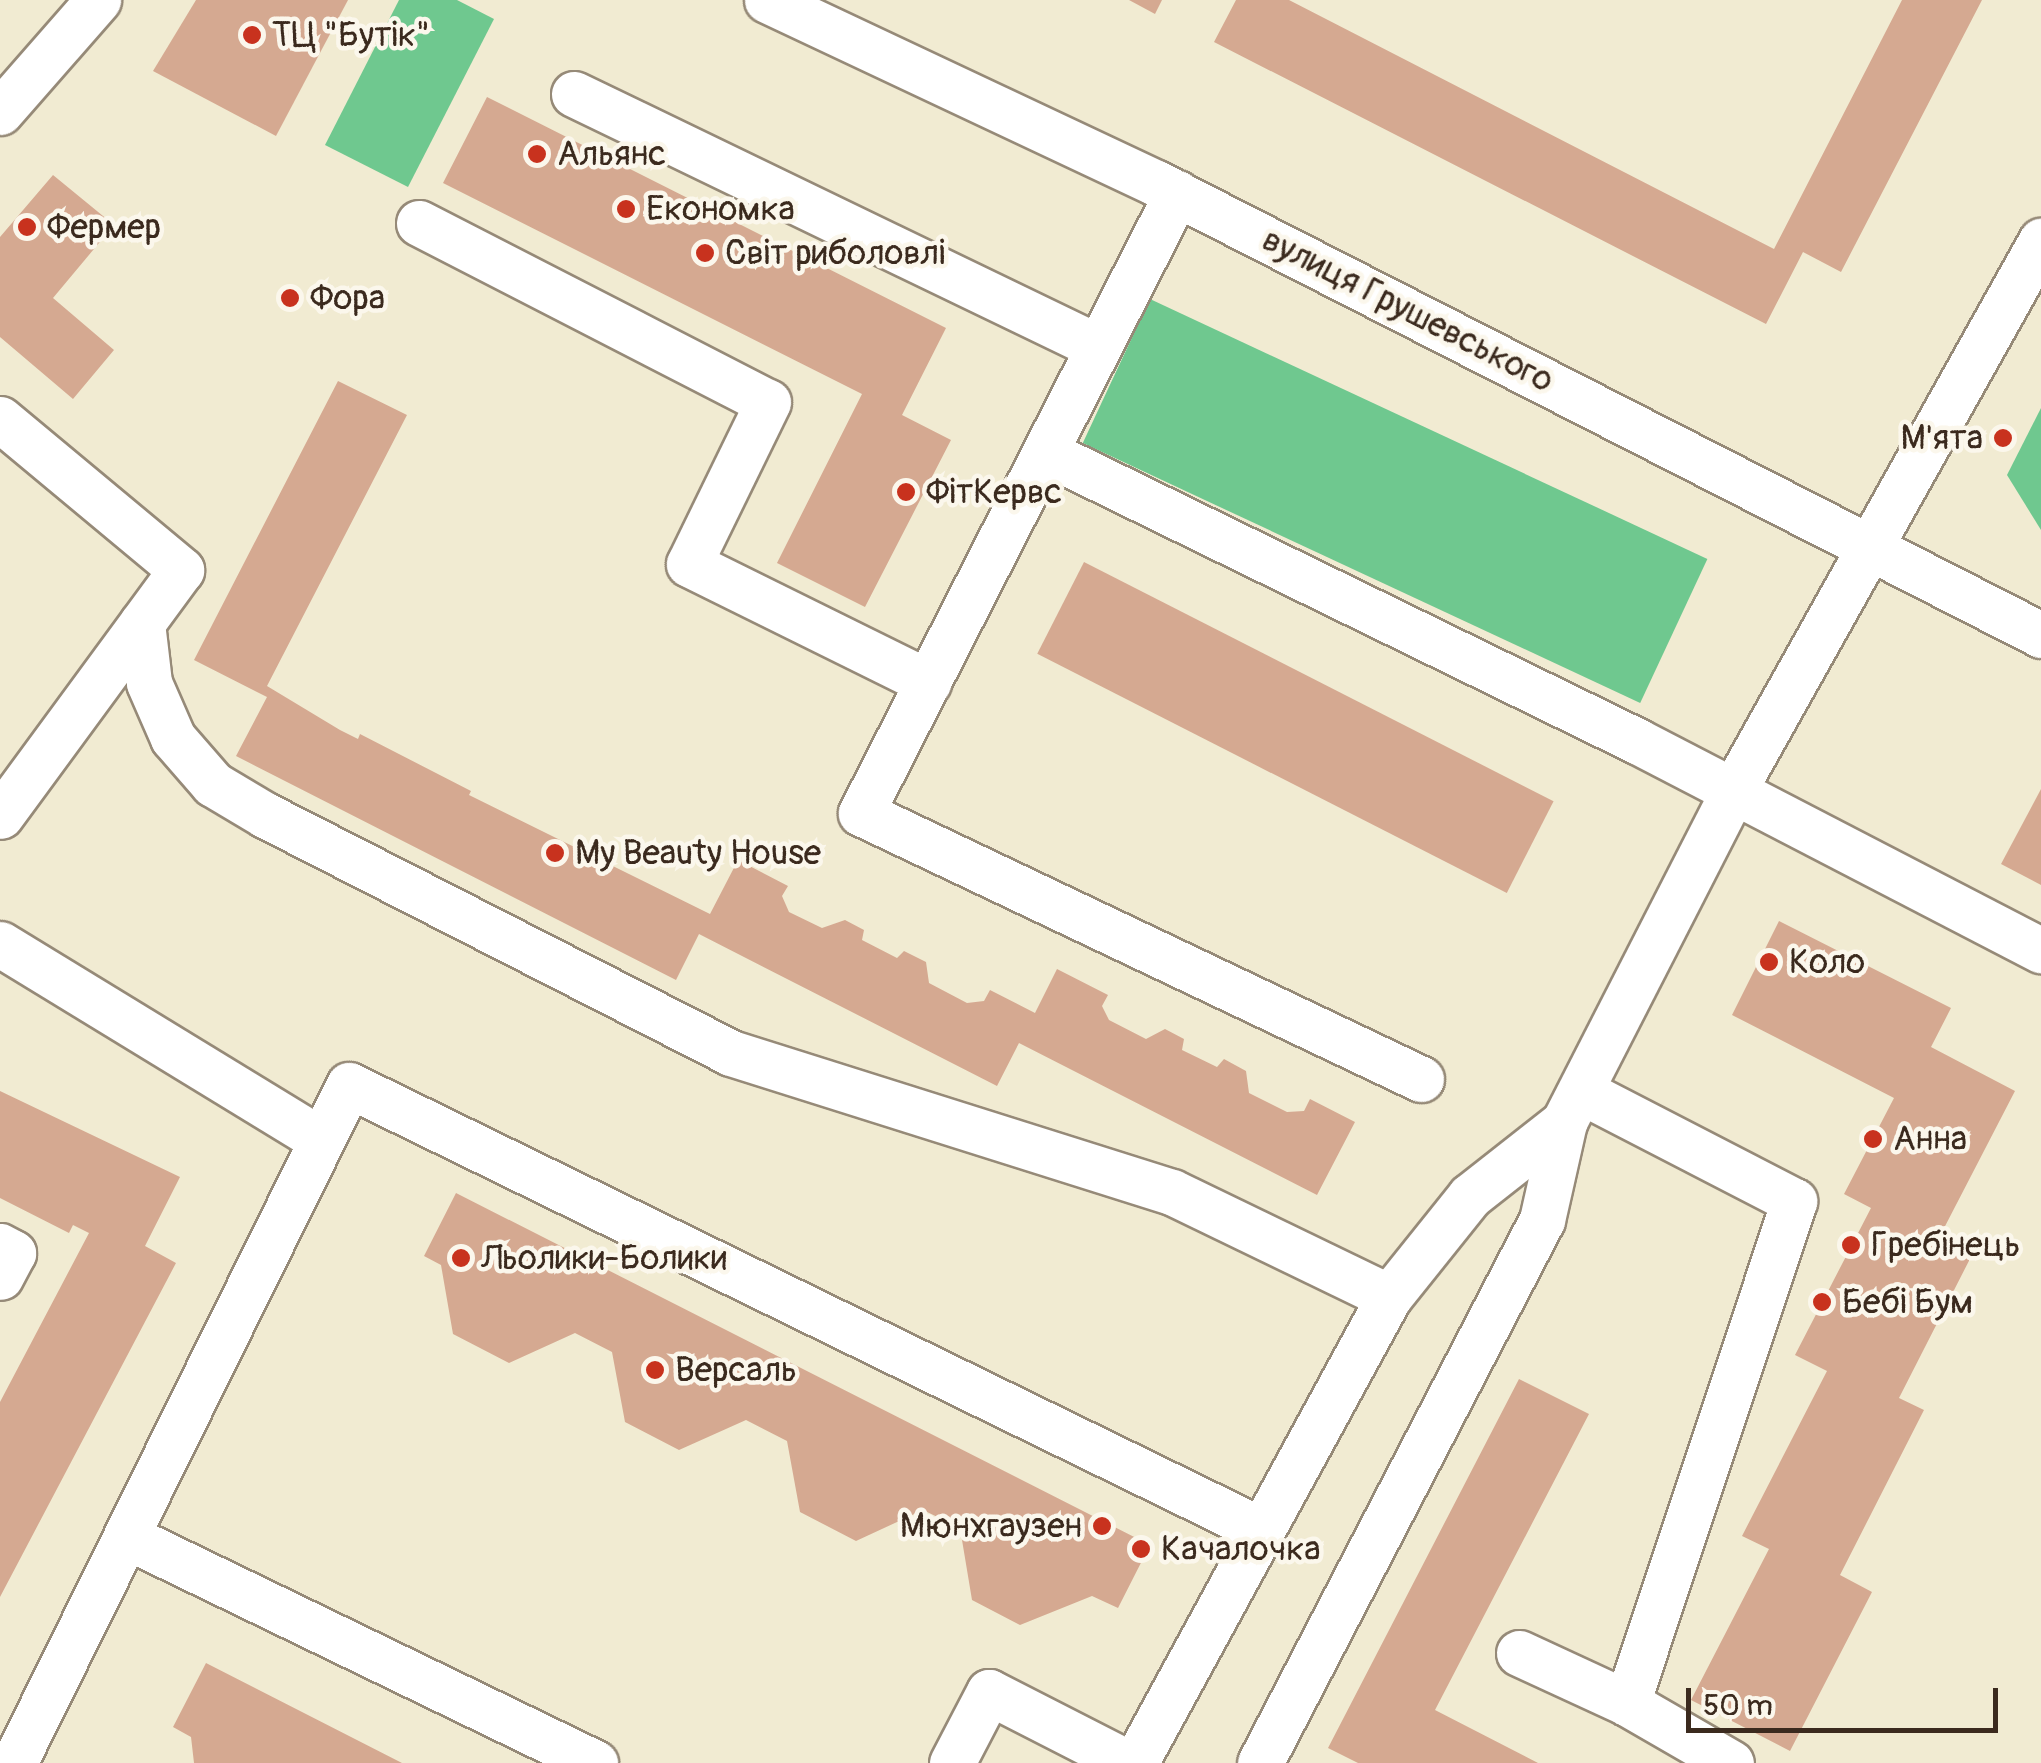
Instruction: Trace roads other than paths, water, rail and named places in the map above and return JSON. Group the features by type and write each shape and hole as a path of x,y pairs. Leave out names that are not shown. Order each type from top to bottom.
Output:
{"street":[{"path":"0,112 98,0"},
{"name":"вулиця Грушевського","path":"767,0 1176,193 1868,544 2041,636"},
{"path":"574,94 1098,347"},
{"path":"1176,193 862,813 1421,1079"},
{"path":"419,223 768,402 689,564 928,682"},
{"path":"1260,1763 1542,1220 1573,1106 1732,793 2041,241"},
{"path":"0,419 181,570 0,816"},
{"path":"1045,452 2041,950"},
{"path":"142,623 149,683 173,738 213,784 265,815 731,1053 1172,1192 1389,1296"},
{"path":"0,944 321,1140"},
{"path":"14,1763 349,1085 1262,1530"},
{"path":"952,1763 989,1692 1131,1763 1389,1296 1470,1196 1573,1106"},
{"path":"1573,1106 1794,1200 1627,1703"},
{"path":"0,1246 13,1253 0,1277"},
{"path":"128,1537 595,1763"},
{"path":"1519,1653 1627,1703 1731,1763"}],"place":[{"name":"ТЦ \"Бутік\"","path":"252,35"},
{"name":"Альянс","path":"537,154"},
{"name":"Економка","path":"626,209"},
{"name":"Фермер","path":"27,227"},
{"name":"Світ риболовлі","path":"705,253"},
{"name":"Фора","path":"290,298"},
{"name":"М'ята","path":"2003,438"},
{"name":"ФітКервс","path":"906,492"},
{"name":"My Beauty House","path":"555,853"},
{"name":"Коло","path":"1769,962"},
{"name":"Анна","path":"1873,1139"},
{"name":"Гребінець","path":"1851,1245"},
{"name":"Льолики-Болики","path":"461,1258"},
{"name":"Бебі Бум","path":"1822,1302"},
{"name":"Версаль","path":"655,1370"},
{"name":"Мюнхгаузен","path":"1102,1526"},
{"name":"Качалочка","path":"1141,1549"}]}
